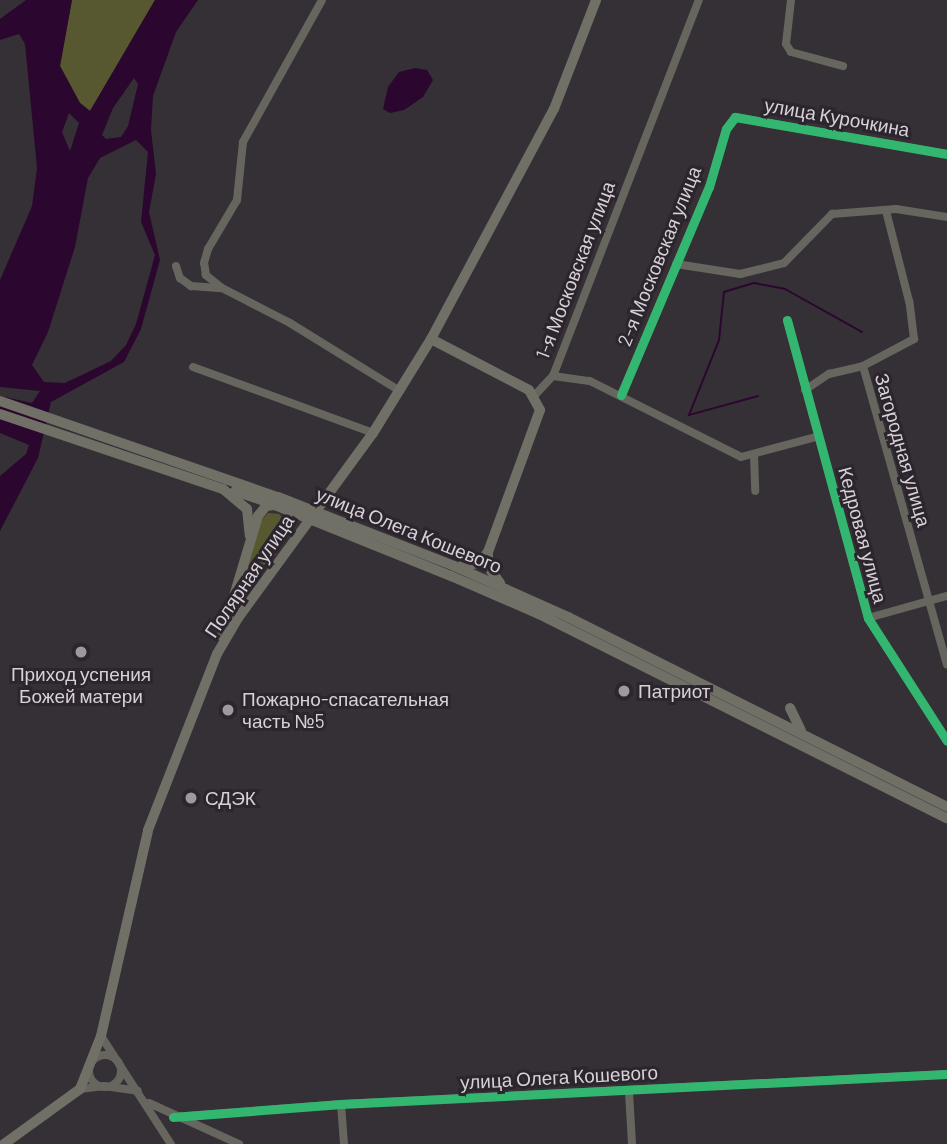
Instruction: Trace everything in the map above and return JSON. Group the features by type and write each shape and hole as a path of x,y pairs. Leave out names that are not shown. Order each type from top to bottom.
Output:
{"main road":[{"name":"Полярная улица","path":"80,1089 101,1036 149,830 217,654 238,618 373,433 431,340 554,109 596,0"},
{"path":"431,340 536,396 539,419 488,552 475,565 453,571"},
{"path":"0,401 201,480 242,502 249,513 250,536"},
{"path":"0,414 110,444"},
{"name":"улица Олега Кошевого","path":"110,444 276,501 453,571 505,588 947,807"},
{"name":"улица Олега Кошевого","path":"201,480 276,501"},
{"path":"217,654 250,536 261,510 276,501"},
{"path":"488,552 490,571 505,588"},
{"name":"улица Олега Кошевого","path":"453,571 947,818"},
{"path":"790,708 794,724 811,739"},
{"path":"4,1144 80,1089"}],"street":[{"path":"323,0 243,142 237,200 208,249 204,263 205,275 222,288 290,323 400,391"},
{"name":"1-я Московская улица","path":"536,396 553,376 699,0"},
{"path":"790,0 786,44 791,52 843,66"},
{"name":"улица Курочкина","path":"726,129 735,117 947,154"},
{"name":"2-я Московская улица","path":"621,395 709,187 726,129"},
{"path":"805,390 829,373 863,366 914,339 909,300 886,211"},
{"path":"676,264 740,274 784,262 832,214 886,211 947,217"},
{"path":"176,266 180,278 191,286 222,288"},
{"name":"Кедровая улица","path":"787,320 816,437 868,618 947,741"},
{"path":"193,366 373,433"},
{"name":"Загородная улица","path":"863,366 947,664"},
{"path":"553,376 590,381 741,457 816,437"},
{"path":"754,455 755,491"},
{"path":"868,618 947,596"},
{"path":"101,1036 148,1103 171,1144"},
{"path":"104,1086 91,1079 91,1063 106,1055 118,1063"},
{"path":"104,1086 119,1077 118,1063"},
{"name":"улица Олега Кошевого","path":"173,1117 341,1104 629,1092 947,1074"},
{"path":"80,1089 104,1086 138,1091"},
{"path":"629,1092 632,1144"},
{"path":"148,1103 173,1117 239,1144"},
{"path":"341,1104 344,1144"}],"shaded area":[{"path":"26,0 72,0 60,66 80,103 90,111 155,0 198,0 176,32 153,96 151,130 156,174 149,212 160,260 141,329 124,362 51,402 38,458 0,531 0,476 26,454 29,445 0,433 0,396 32,403 40,391 0,387 0,280 32,206 37,168 25,44 19,34 0,40 0,19","holes":["134,78 138,84 128,126 121,137 106,139 102,135 113,108","69,113 79,123 70,151 62,132","136,140 148,152 141,222 155,255 136,324 126,345 111,361 65,383 44,382 32,365 48,332 75,247 88,178 100,158"]},
{"path":"72,0 155,0 90,111 80,103 60,66"},
{"path":"415,68 427,70 433,80 423,97 404,110 390,113 383,109 388,87 399,72"},
{"path":"268,513 279,514 293,529 235,614 258,524"}],"waterway":[{"path":"758,396 689,415 719,340 724,292 754,283 785,289 862,332"}],"cycle path":[{"path":"621,395 709,187 726,129 735,117 947,154"},
{"path":"787,320 868,618 947,741"},
{"path":"173,1117 341,1104 947,1074"}],"place":[{"name":"Приход успения Божей матери","path":"81,652"},
{"name":"Патриот","path":"624,691"},
{"name":"Пожарно-спасательная часть №5","path":"228,710"},
{"name":"СДЭК","path":"191,798"}]}
